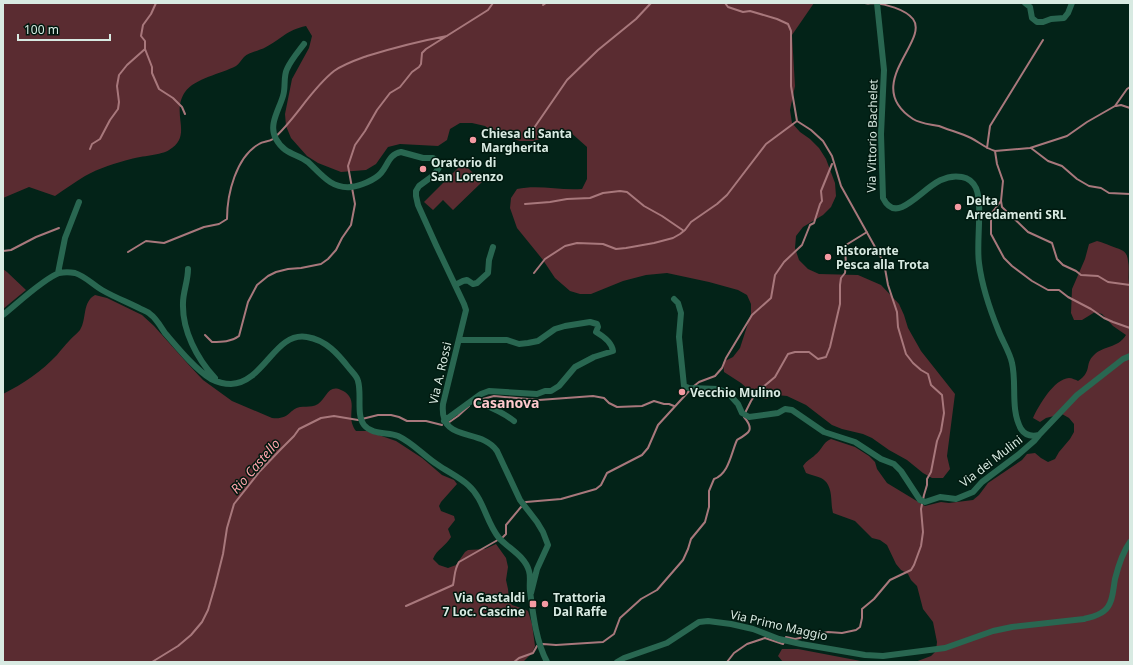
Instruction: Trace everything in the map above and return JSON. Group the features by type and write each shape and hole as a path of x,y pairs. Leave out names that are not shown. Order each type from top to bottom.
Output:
{"street":[{"name":"Via Vittorio Bachelet","path":"877,3 884,70 881,134 883,198 886,204 891,208 902,207 938,182 949,177 959,176 966,178 975,186 978,192 978,253 983,288 987,303 1012,362 1016,411 1020,426 1024,433 1035,436 1039,435"},
{"path":"1025,3 1030,7 1032,18 1040,23 1051,19 1064,18 1072,3"},
{"name":"Via A. Rossi","path":"304,44 291,61 286,71 284,95 274,121 276,138 287,152 306,161 328,182 343,187 358,186 376,177 380,174 391,156 397,153 401,152 423,158 433,158 439,162 440,166 434,175 422,182 416,191 416,196 418,205 466,308 466,315 443,404 442,414 448,427 458,432 486,440 493,444 520,500 543,532 548,543 537,569 533,590 530,595"},
{"path":"58,274 65,238 79,202"},
{"path":"455,286 467,280 473,284 477,283 488,273 492,247"},
{"path":"188,270 183,302 184,318 191,344 210,373 219,382"},
{"path":"3,314 39,285 58,274 67,272 78,274 103,290 150,314 178,349 206,375 219,382 228,384 245,381 288,340 299,336 306,336 327,345 339,355 358,380 364,425 371,430 396,435 406,440 436,464 469,486 477,495 498,537 518,555 528,568 530,572 530,595 539,643 547,662"},
{"name":"Via dei Mulini","path":"674,298 678,304 680,313 679,337 684,386 689,388 718,389 728,393 738,404 742,413 749,417 778,413 785,409 792,410 824,432 854,442 881,459 894,464 902,471 920,500 925,502 940,497 956,499 973,492 982,482 1018,455 1039,435"},
{"path":"444,421 483,393 489,391 537,394 550,391 559,386 575,367 594,357 613,351 613,348 596,332 598,327 597,324 592,322 555,329 538,340 528,343 519,344 507,340 459,340"},
{"path":"1039,435 1078,395 1123,359 1130,356"},
{"path":"473,400 492,408 514,422"},
{"name":"Via Primo Maggio","path":"617,662 624,658 667,643 699,622 731,624 753,629 779,639 801,644 865,655 883,656 945,648 993,631 1012,627 1096,616 1105,610 1111,601 1119,562 1130,542"}],"shaded area":[{"path":"3,3 814,3 792,35 795,86 790,110 792,123 819,148 826,159 835,183 836,196 831,207 823,215 803,227 796,236 795,248 799,260 808,269 819,274 858,275 881,285 899,304 908,328 921,351 955,394 947,456 950,469 943,478 932,478 872,438 832,425 806,405 787,396 777,395 766,399 756,396 741,383 724,372 723,362 733,357 740,348 751,314 751,304 747,295 738,290 667,273 646,275 623,281 591,294 580,294 570,291 555,278 543,260 517,228 510,208 511,198 517,189 541,187 582,189 587,179 587,147 569,131 569,133 533,141 520,141 495,133 485,126 472,123 460,123 450,129 447,140 438,146 400,144 388,147 376,164 366,170 341,172 318,163 307,156 291,138 286,126 285,114 292,79 309,48 312,36 306,26 294,30 266,47 246,55 236,66 195,83 189,87 181,100 180,138 176,144 166,152 131,159 102,168 90,173 55,196 29,187 3,198"},
{"path":"463,163 482,182 453,210 443,200 433,210 424,202"},
{"path":"1097,241 1125,252 1129,264 1130,662 915,662 931,656 936,651 937,642 933,622 923,609 917,586 908,574 901,570 896,564 887,545 880,540 872,538 855,521 833,513 831,494 828,485 821,478 806,473 803,466 818,453 826,442 831,439 855,447 869,456 875,462 877,469 887,483 925,506 941,502 949,503 973,500 988,483 1022,460 1027,454 1035,453 1048,462 1055,459 1074,432 1074,424 1069,418 1062,414 1046,418 1040,422 1033,418 1039,406 1058,383 1063,379 1069,378 1078,381 1087,371 1089,361 1094,355 1119,343 1126,335 1113,326 1102,314 1095,312 1082,320 1074,320 1071,313 1072,289 1085,259 1089,244"},
{"path":"3,269 26,290 3,309"},
{"path":"95,295 107,298 142,315 154,326 203,380 232,401 272,418 278,418 286,416 296,408 316,405 321,402 330,390 341,390 349,396 351,400 351,417 356,431 367,431 396,441 422,458 442,475 454,480 457,484 439,506 441,511 454,516 455,520 448,529 451,537 433,559 439,565 448,568 456,565 468,550 485,549 496,544 506,558 508,567 506,580 509,601 512,605 528,611 532,624 535,646 532,653 523,662 3,662 3,394 32,377 57,355 80,330 86,306"},
{"path":"782,649 798,649 866,662 783,662 778,656"}],"waterway":[{"path":"90,149 92,144 100,139 110,120 118,109 119,102 117,86 119,75 127,65 145,49 145,41 141,36 143,25 151,14 156,3"},
{"path":"205,335 212,342 226,341 236,338 239,336 248,302 257,285 268,276 276,272 321,264 336,250 351,225 355,204 348,166 355,145 377,110 390,93 400,87 412,72 419,67 421,64 422,53 426,49 488,10 493,3"},
{"path":"534,128 567,80 598,50 636,19 651,3"},
{"path":"725,3 728,7 743,12 750,11 788,24 791,31 791,86 797,121 811,130 823,141 832,156 841,186 884,263 888,285 897,312 898,327 906,354 913,363 928,374 931,385 942,395 944,413 941,431 937,441 931,472 927,479 921,509 923,532 921,546 911,570 890,580 874,599 862,609 860,627 856,630 842,633 828,632 795,639 786,637 783,644 765,638 747,644 734,653 727,662"},
{"path":"865,3 889,6 905,12 913,19 916,28 913,39 900,64 895,78 893,92 899,106 916,121 939,126 962,134 995,151 1030,148 1067,136 1087,122 1115,106 1130,87"},
{"path":"128,252 146,241 164,243 204,227 219,224 227,219 227,209 234,177 244,158 251,150 262,142 273,139 289,123 325,79 334,71 346,64 367,56 447,36"},
{"path":"987,148 990,126 1043,40"},
{"path":"145,49 152,67 152,73 159,89 173,98 182,107 185,114"},
{"path":"1116,106 1121,105 1130,108"},
{"path":"534,273 545,259 565,246 577,243 603,244 616,249 626,248 654,243 673,238 680,234 691,222 717,204 727,195 766,144 797,121"},
{"path":"1031,148 1048,161 1062,166 1077,179 1089,186 1101,188 1109,193 1130,194"},
{"path":"995,151 997,164 1003,181 1001,201 991,214 991,234 1004,258 1032,281 1048,290 1059,290 1104,318 1130,328"},
{"path":"694,386 699,382 715,376 722,368 726,358 752,315 771,298 775,275 784,262 802,245 810,225 814,223 822,201 821,191 832,164"},
{"path":"525,204 590,198 603,193 620,191 627,192 644,206 684,231"},
{"path":"1001,201 1002,207 1028,232 1052,243 1057,259 1063,265 1081,275 1098,276 1108,282 1130,285"},
{"path":"3,251 11,250 36,237 59,228"},
{"path":"745,413 757,392 775,377 788,354 795,352 809,352 818,359 826,357 830,347 840,304 840,285 841,278 845,273 846,245 867,232"},
{"path":"526,502 561,499 596,489 601,485 607,473 642,455 648,448 658,425 690,390"},
{"name":"Rio Castello","path":"479,400 494,396 539,400 593,396 604,398 609,403 617,407 642,406 654,401 674,406"},
{"name":"Rio Castello","path":"448,423 469,406"},
{"name":"Rio Castello","path":"152,662 178,646 191,635 202,622 208,610 215,586 223,554 227,528 234,504 260,471 299,429 321,418 334,416 358,420 378,415 391,415 407,421 426,421 442,425"},
{"path":"514,662 519,658 533,653 537,646 543,644 556,645 603,642 614,634 620,618 641,599 657,590 683,560 691,539 705,522 709,507 709,491 714,479 723,473 726,468 737,440 749,431 749,425 744,417"},
{"path":"406,606 453,585 455,570 459,562 503,537 506,534 506,525 521,507"}],"place":[{"name":"Chiesa di Santa Margherita","path":"473,140"},
{"name":"Oratorio di San Lorenzo","path":"423,169"},
{"name":"Delta Arredamenti SRL","path":"958,207"},
{"name":"Ristorante Pesca alla Trota","path":"828,257"},
{"name":"Vecchio Mulino","path":"682,392"},
{"name":"Via Gastaldi 7 Loc. Cascine","path":"533,604"},
{"name":"Trattoria Dal Raffe","path":"545,604"}],"district":[{"name":"Casanova","path":"506,402"}]}
